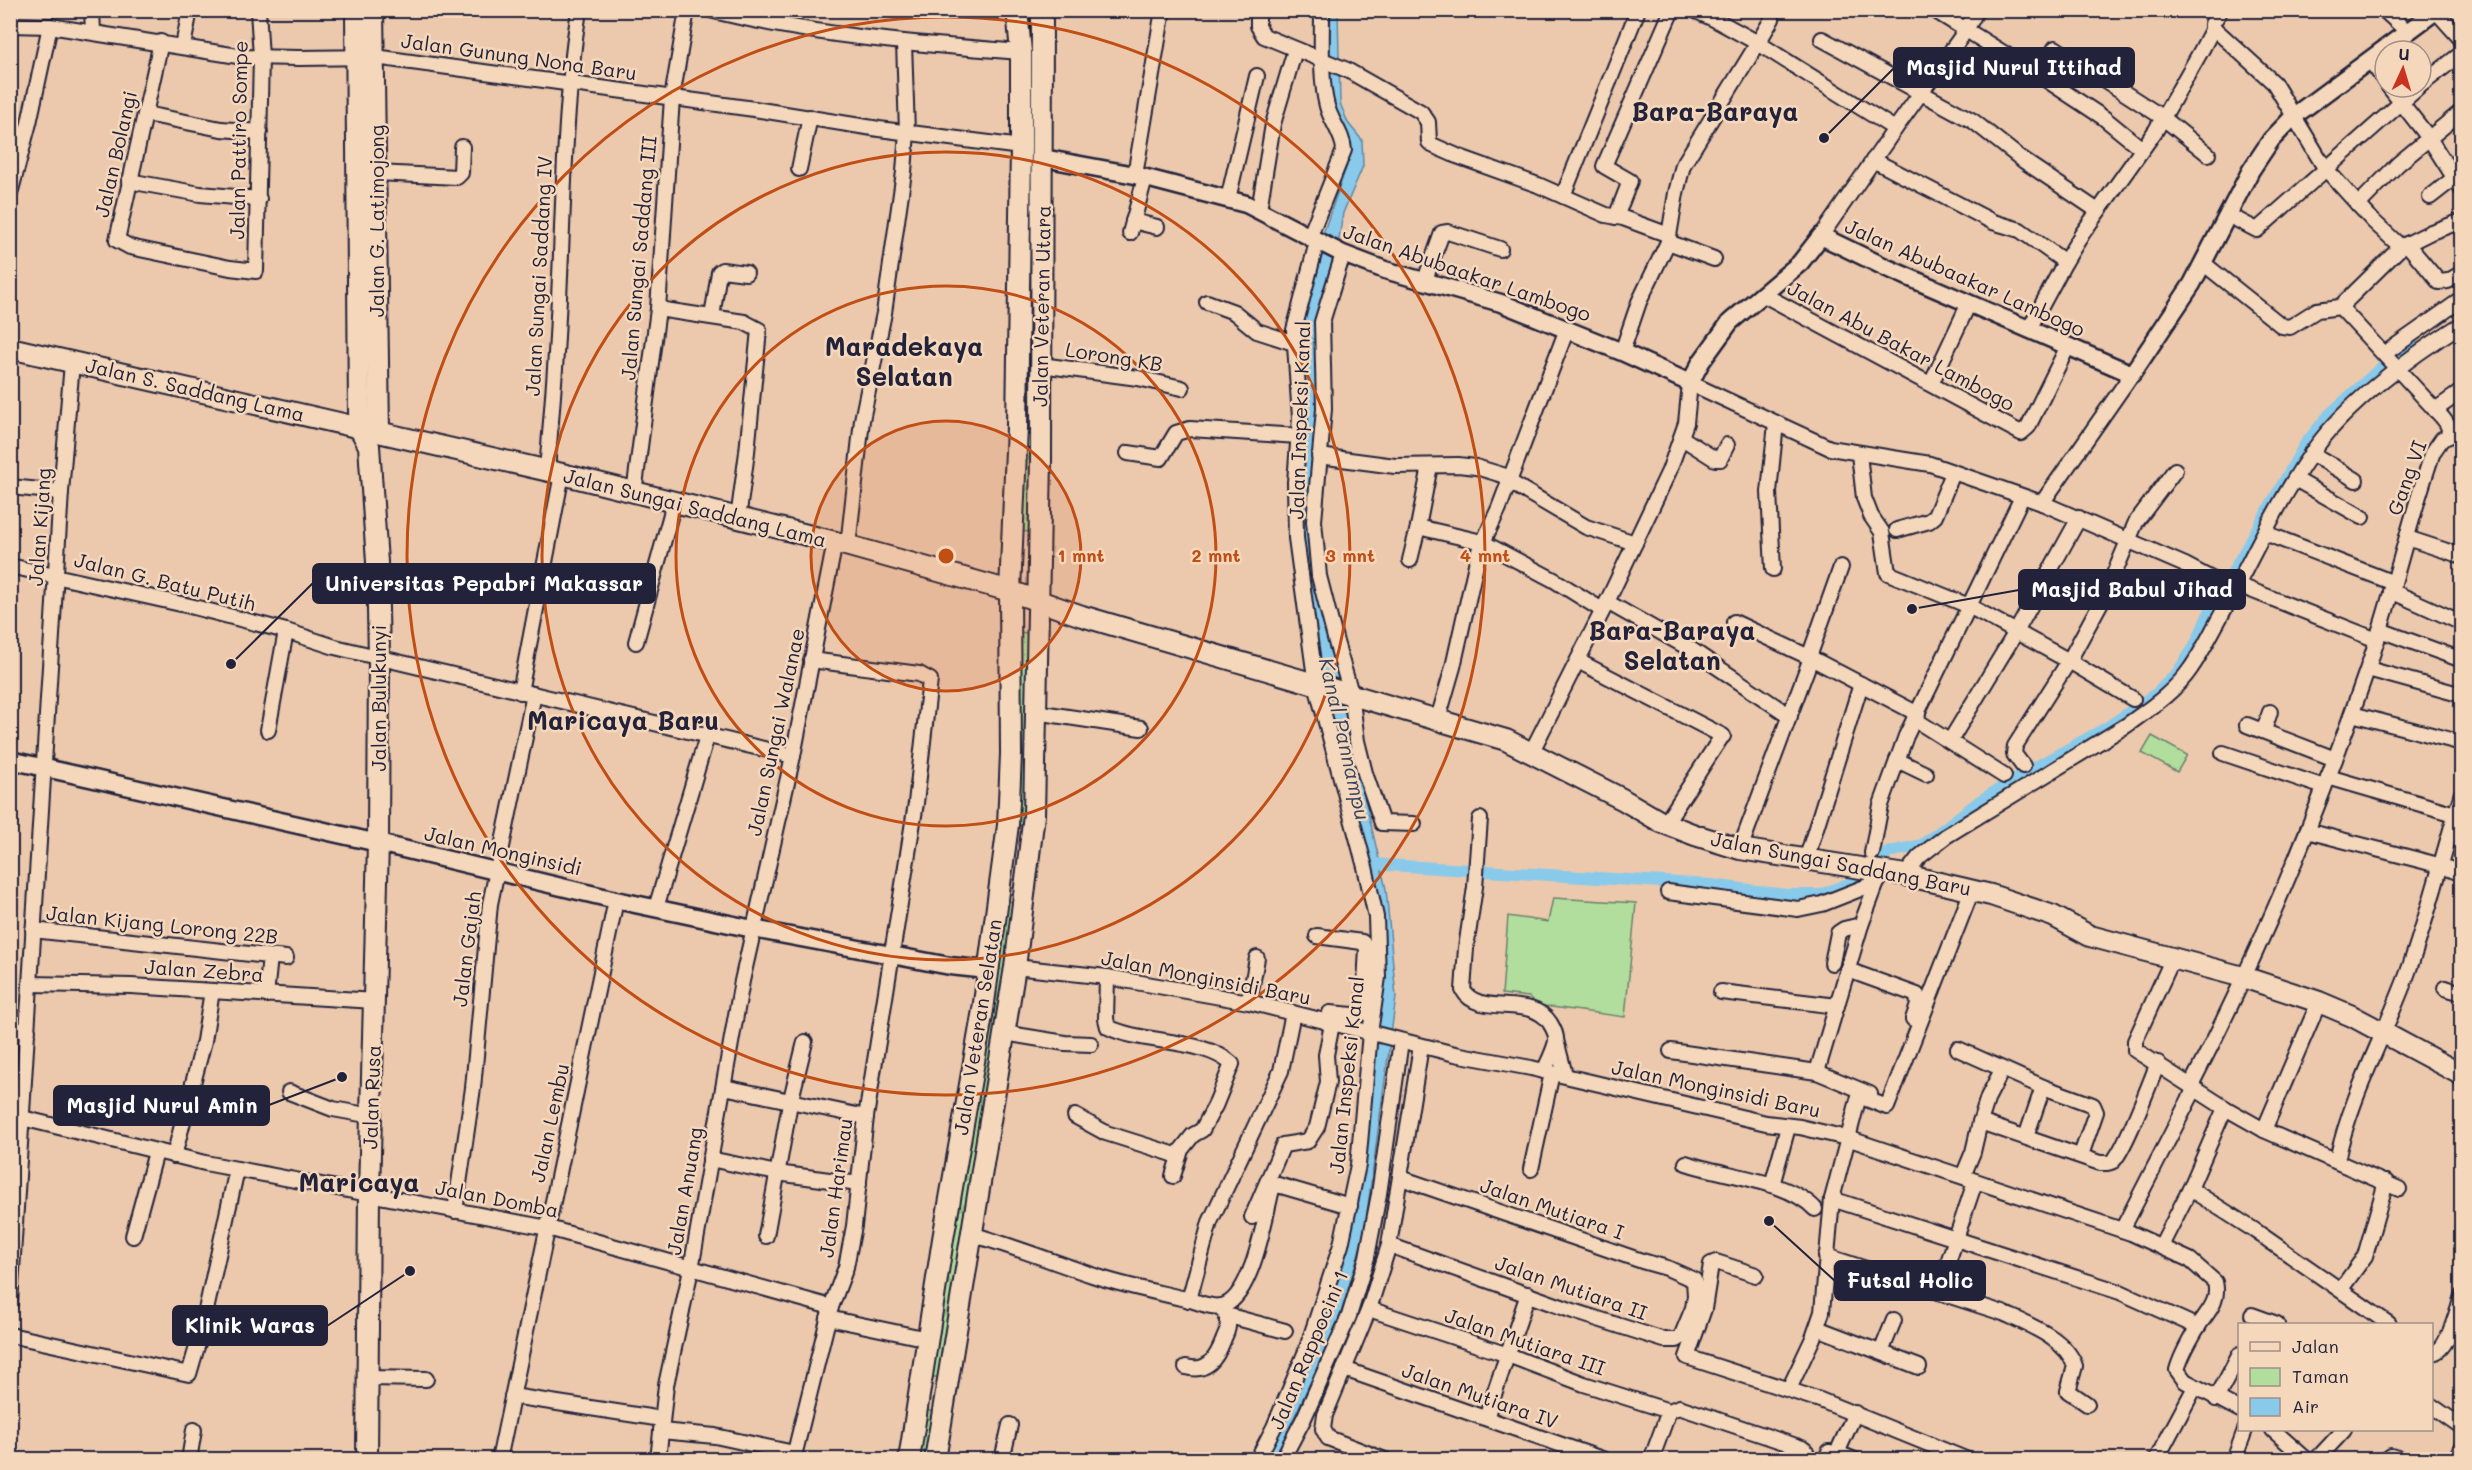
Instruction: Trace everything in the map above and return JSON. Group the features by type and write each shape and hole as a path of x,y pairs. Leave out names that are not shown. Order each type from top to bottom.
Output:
{"main road":[{"path":"356,10 366,57 370,436"},
{"name":"Jalan G. Latimojong","path":"370,436 376,173 366,57 373,10"},
{"name":"Jalan Veteran Utara","path":"1010,591 1017,413 1021,147 1022,52 1017,10"},
{"name":"Jalan Veteran Utara","path":"1037,601 1043,158 1042,10"},
{"name":"Jalan S. Saddang Lama","path":"10,348 296,412 370,436"},
{"path":"1017,389 1041,389"},
{"path":"1017,413 1040,413"},
{"name":"Jalan Sungai Saddang Lama","path":"370,436 554,472 841,544 1010,591 1037,601"},
{"name":"Jalan Bulukunyi","path":"370,436 377,562 379,657 378,843"},
{"name":"Jalan Veteran Selatan","path":"909,1460 1004,858 1011,754 1010,591"},
{"name":"Jalan Sungai Saddang Baru","path":"1037,601 1506,740 1532,751 1665,824 1740,849 1905,875 1972,890 2037,910 2090,936 2242,977 2319,1002 2384,1032 2447,1069 2462,1075"},
{"name":"Jalan Veteran Selatan","path":"935,1460 1015,967 1030,860 1034,815 1037,601"},
{"name":"Jalan Rusa","path":"367,1460 369,1193 378,843"},
{"path":"1004,858 1030,860"},
{"path":"922,1385 946,1388"}],"street":[{"path":"92,10 93,32"},
{"path":"183,46 190,10"},
{"name":"Jalan Pattiro Sompe","path":"256,271 260,199 261,57 258,10"},
{"name":"Jalan Sungai Saddang IV","path":"520,692 554,472 558,316 569,82 579,10"},
{"name":"Jalan Sungai Saddang III","path":"634,493 658,309 672,98 687,10"},
{"path":"710,10 804,31 904,43 1022,52"},
{"path":"1157,227 1132,227 1163,10"},
{"path":"1258,10 1260,32 1295,50 1347,70 1421,112 1427,119 1429,142 1432,145 1714,258"},
{"path":"1316,241 1344,150 1343,140 1327,108 1322,10"},
{"path":"1563,196 1590,124 1638,10"},
{"path":"1616,218 1630,181 1604,166 1672,10"},
{"path":"1694,10 1712,14 1895,129"},
{"path":"1934,10 2104,118 2142,148"},
{"path":"1821,236 1966,30 1977,10"},
{"path":"2029,328 2065,262 2162,117 2221,10"},
{"path":"2384,10 2408,32"},
{"path":"2042,503 2186,294 2258,158 2294,116 2436,11 2462,40"},
{"path":"1622,352 1639,302 1669,239 1683,165 1772,19"},
{"name":"Jalan Gunung Nona Baru","path":"10,25 50,26 161,42 229,55 366,57 569,82 1021,147"},
{"path":"10,194 15,157 50,26"},
{"path":"2212,30 2218,32 2274,83 2325,168 2358,205 2404,245 2439,282 2448,281 2462,273"},
{"path":"1822,39 1973,121 2024,161 2098,211"},
{"name":"Jalan Bolangi","path":"161,42 117,240 121,244 230,268 256,271"},
{"name":"Jalan Sungai Walanae","path":"753,929 793,756 810,660 841,544 889,279 904,172 907,132 904,43"},
{"path":"2039,75 2055,48 2162,117 2208,153"},
{"path":"1259,210 1273,124 1295,50"},
{"path":"2433,76 2462,53"},
{"path":"2370,60 2373,64"},
{"path":"1228,199 1257,76"},
{"path":"2398,99 2459,180 2430,197"},
{"path":"2228,215 2256,230 2404,99"},
{"path":"2358,205 2397,164 2462,111"},
{"path":"146,114 221,129 260,132"},
{"path":"799,169 810,117"},
{"path":"376,173 457,177 461,174 462,147"},
{"name":"Jalan Abubaakar Lambogo","path":"1043,158 1140,176 1228,199 1259,210 1340,253 1385,270 1501,303 1567,328 1690,383 1701,362 1731,322 1800,263 1821,236 1885,267 2132,374"},
{"path":"1874,160 1993,222 2020,230 2065,262"},
{"path":"129,181 200,194 260,199"},
{"path":"2204,263 2276,322 2287,328 2317,310 2340,307 2404,245 2462,221"},
{"path":"1425,280 1442,233 1448,232 1500,249"},
{"name":"Jalan Inspeksi Kanal","path":"1257,1460 1274,1427 1314,1329 1338,1255 1358,1166 1378,977 1376,917 1318,686 1296,538 1295,482 1299,436 1299,386 1294,343 1296,317 1316,241"},
{"name":"Jalan Inspeksi Kanal","path":"1340,253 1322,321 1324,391 1314,521 1319,576 1349,693 1357,741 1380,821 1384,824 1414,824"},
{"path":"712,317 719,272 722,270 746,273"},
{"name":"Jalan Abu Bakar Lambogo","path":"1764,295 2020,432 2028,427 2068,346"},
{"path":"1905,875 1919,857 1946,836 2117,732 2155,705 2191,669 2311,453 2391,361 2462,299"},
{"path":"1207,302 1234,312 1257,331 1294,343"},
{"path":"1931,384 1969,303"},
{"path":"2340,307 2448,424 2456,439"},
{"path":"658,309 744,322 759,330 738,519"},
{"path":"2391,361 2462,324"},
{"path":"1438,719 1454,667 1474,569 1482,542 1509,479 1567,328"},
{"name":"Jalan Kijang","path":"10,1303 16,1116 28,1031 61,492 72,363"},
{"name":"Lorong KB","path":"1041,365 1138,378 1182,388"},
{"path":"1532,751 1605,606 1682,438 1690,383 1821,445 1859,454 1915,461 2042,503 2127,539 2219,583"},
{"path":"2435,410 2462,391"},
{"path":"1773,569 1769,492 1776,423"},
{"path":"1128,453 1161,458 1176,434 1190,429 1299,436"},
{"path":"1682,438 1718,459 1727,445"},
{"name":"Gang VI","path":"2122,1230 2234,999 2307,831 2368,669 2433,452 2442,439 2456,439"},
{"path":"2311,453 2356,480"},
{"path":"1859,454 1864,498 1871,516 1882,532 1888,573 1970,606 2070,659 2133,699"},
{"path":"1320,456 1388,466 1467,466 1509,479 1586,527 1635,543"},
{"path":"1410,560 1430,466"},
{"path":"2023,766 2014,754 2015,746 2070,659 2106,593 2136,522 2175,470"},
{"path":"1897,530 1929,521 1935,516 1953,472"},
{"path":"2295,479 2362,517"},
{"path":"10,487 61,492"},
{"path":"1817,1072 1876,870 1881,805 1897,760 2022,497"},
{"path":"636,642 674,503"},
{"path":"1950,741 2016,632 2079,518"},
{"path":"1418,527 1482,542 1692,650 1790,716"},
{"path":"2265,533 2392,587 2462,623"},
{"path":"2407,538 2460,551"},
{"name":"Jalan G. Batu Putih","path":"10,566 190,606 286,631 335,647 793,756"},
{"path":"1740,849 1842,567"},
{"path":"2238,585 2378,635 2462,660"},
{"path":"1734,622 1810,657 1861,684 1916,717 2004,776"},
{"path":"268,730 286,631"},
{"name":"Jalan Harimau","path":"794,1456 829,1313 846,1267 860,1184 866,1116 916,803 930,680 920,675 810,660"},
{"path":"1578,661 1722,736 1665,824"},
{"path":"2368,669 2462,695"},
{"path":"1806,860 1861,684"},
{"name":"Jalan Gajah","path":"455,1211 473,1088 489,912 534,694"},
{"path":"1035,712 1141,728"},
{"path":"2264,730 2270,712"},
{"path":"2352,714 2462,743"},
{"path":"2247,725 2335,759"},
{"path":"656,908 707,736"},
{"path":"2223,753 2458,815"},
{"name":"Jalan Monginsidi","path":"10,760 378,843 616,900 753,929 950,966 988,970"},
{"path":"1897,760 1926,774"},
{"path":"2337,1160 2361,1086 2407,974 2458,815 2462,793"},
{"path":"1480,819 1475,887 1462,986 1464,993 1475,1002 1521,1007 1546,1016 1554,1030 1556,1040 1554,1073 1531,1169"},
{"path":"2307,831 2442,866 2462,874"},
{"path":"1668,892 1798,909 1822,904 1876,870"},
{"path":"1789,1389 1822,1312 1832,1199 1859,1096 1887,1107 1972,890"},
{"name":"Jalan Lembu","path":"499,1460 616,900"},
{"path":"1832,963 1838,933 1844,929 1861,925"},
{"name":"Jalan Anuang","path":"658,1460 666,1385 691,1269 753,929"},
{"name":"Jalan Kijang Lorong 22B","path":"33,930 286,958"},
{"path":"1252,1217 1284,1145 1308,1141 1317,1127 1328,1082 1326,1055 1330,1013 1353,1015 1362,1012 1364,1004 1367,947 1362,942 1317,936"},
{"path":"266,995 270,957"},
{"path":"1249,1002 1257,958"},
{"path":"2173,958 2133,1046 2135,1050 2224,1108 2264,1130 2392,1186 2365,1256 2342,1289"},
{"name":"Jalan Monginsidi Baru","path":"1015,967 1107,977 1249,1002 1293,1013 1329,1027 1372,1033 1421,1046 1744,1109 1788,1127 1800,1127 1847,1138 2122,1230 2190,1260 2215,1282 2217,1294 2215,1301 2179,1361 2177,1370 2181,1377 2196,1387 2238,1409"},
{"path":"1671,1051 1817,1072 1871,1094 1882,1095 1917,1011 1919,999 1914,992 1848,970"},
{"path":"1107,977 1106,1019 1108,1027 1196,1048 1223,1057 1232,1064 1226,1084 1202,1130 1187,1141 1179,1156 1173,1176"},
{"name":"Jalan Zebra","path":"31,984 103,984 375,1001"},
{"path":"2445,988 2462,993"},
{"path":"174,1156 200,1060 212,991"},
{"path":"1721,992 1837,1006"},
{"path":"2264,1130 2319,1002"},
{"path":"1189,1300 1210,1222 1281,1071 1293,1013"},
{"path":"10,1029 28,1031"},
{"path":"1004,1034 1065,1043 1091,1044"},
{"path":"1554,1073 1556,1040"},
{"name":"Jalan Rappocini 1","path":"1282,1460 1308,1409 1348,1316 1367,1257 1379,1194 1399,1041"},
{"path":"766,1236 790,1103 805,1042"},
{"path":"1385,1460 1328,1438 1324,1434 1323,1422 1335,1386 1368,1309 1389,1245 1421,1046"},
{"path":"1958,1049 2043,1088 2090,1104 2095,1108 2095,1116 2081,1155"},
{"path":"1980,1122 2107,1164 2115,1157 2158,1063"},
{"path":"1938,1292 1957,1238 1980,1122 1988,1097 2002,1070"},
{"path":"724,1087 790,1103 866,1116"},
{"path":"2026,1137 2043,1088"},
{"path":"289,1092 333,1109 372,1116"},
{"path":"2161,1246 2190,1189 2224,1108"},
{"name":"Jalan Domba","path":"16,1116 174,1156 548,1228 691,1269 829,1313 928,1339"},
{"path":"1075,1116 1106,1133 1179,1156"},
{"path":"1772,1185 1788,1127"},
{"path":"133,1236 156,1152"},
{"path":"710,1159 777,1173 860,1184"},
{"path":"1686,1163 1711,1172 1772,1185 1806,1200 1815,1209"},
{"path":"14,1335 189,1374 201,1333 237,1168"},
{"name":"Jalan Mutiara I","path":"1401,1178 1691,1278"},
{"path":"1186,1367 1201,1369 1213,1361 1228,1330 1223,1310 1236,1295 1257,1258 1272,1189 1278,1185 1350,1206"},
{"path":"2190,1189 2342,1289 2388,1323"},
{"path":"1832,1199 2120,1292 2198,1327"},
{"path":"971,1234 1093,1275 1166,1296 1189,1300 1285,1331"},
{"name":"Jalan Mutiara II","path":"1389,1245 1631,1330 1672,1341 1677,1340 1684,1333 1691,1315 1695,1284 1691,1278"},
{"path":"1826,1256 2003,1313 2050,1338 2073,1361 2074,1370 2068,1385 2069,1393 2087,1404"},
{"path":"1756,1275 1716,1262 1711,1264 1704,1309 1687,1357 1789,1389 1855,1413 1966,1459"},
{"path":"1486,1418 1528,1294"},
{"path":"2433,1353 2439,1351 2444,1344 2462,1296"},
{"name":"Jalan Mutiara III","path":"1368,1309 1669,1411 1679,1407 1802,1448 1806,1455"},
{"path":"2252,1315 2274,1323"},
{"path":"1881,1352 1894,1320"},
{"path":"1816,1328 1919,1367"},
{"path":"2216,1399 2238,1358"},
{"name":"Jalan Mutiara IV","path":"1344,1369 1605,1460"},
{"path":"368,1378 426,1379"},
{"path":"2156,1460 2196,1387"},
{"path":"512,1396 715,1436 794,1456"},
{"path":"2433,1407 2462,1426"},
{"path":"1651,1460 1669,1411"},
{"path":"1855,1413 1831,1456 1855,1460"},
{"path":"1002,1460 1010,1425"},
{"path":"189,1460 194,1430"},
{"path":"2234,1460 2244,1431"},
{"path":"2274,1431 2307,1460"},
{"path":"2316,1460 2343,1431"},
{"path":"2455,1460 2462,1446"},
{"path":"2386,1460 2391,1456 2404,1460"}],"green space":[{"path":"1034,10 1036,376 1020,376 1021,11"},
{"path":"1021,428 1035,428 1033,532 1014,531"},
{"path":"1013,632 1031,633 1027,826 1011,825"},
{"path":"2152,736 2187,755 2177,772 2142,753"},
{"path":"1553,898 1636,903 1625,1017 1537,1005 1529,997 1502,994 1508,916 1548,922"},
{"path":"1000,901 1019,902 941,1377 925,1377"},
{"path":"920,1410 940,1412 931,1459 911,1460"}],"water":[{"name":"Kanal Pannampu","path":"1331,11 1338,11 1340,103 1348,123 1362,140 1363,166 1343,213 1335,265 1314,443 1310,514 1343,705 1386,889 1396,997 1364,1235 1339,1320 1275,1459 1259,1460 1269,1445 1315,1347 1346,1244 1380,934 1320,672 1302,582 1297,480 1306,389 1301,321 1318,271 1324,231 1347,165 1351,145 1331,105 1328,85"}],"waterway":[{"path":"1372,864 1712,885 1785,895 1820,895 1853,882 1889,852 1922,845 1980,801 2108,727 2156,694 2178,672 2195,646 2208,616 2306,443 2329,415 2412,340"}],"place":[{"name":"Masjid Nurul Ittihad","path":"1824,138"},
{"name":"Masjid Babul Jihad","path":"1912,609"},
{"name":"Universitas Pepabri Makassar","path":"231,664"},
{"name":"Masjid Nurul Amin","path":"342,1077"},
{"name":"Futsal Holic","path":"1769,1221"},
{"name":"Klinik Waras","path":"410,1271"}],"district":[{"name":"Bara-Baraya","path":"1715,112"},
{"name":"Maradekaya Selatan","path":"904,362"},
{"name":"Bara-Baraya Selatan","path":"1672,646"},
{"name":"Maricaya Baru","path":"623,721"},
{"name":"Maricaya","path":"359,1183"}]}
